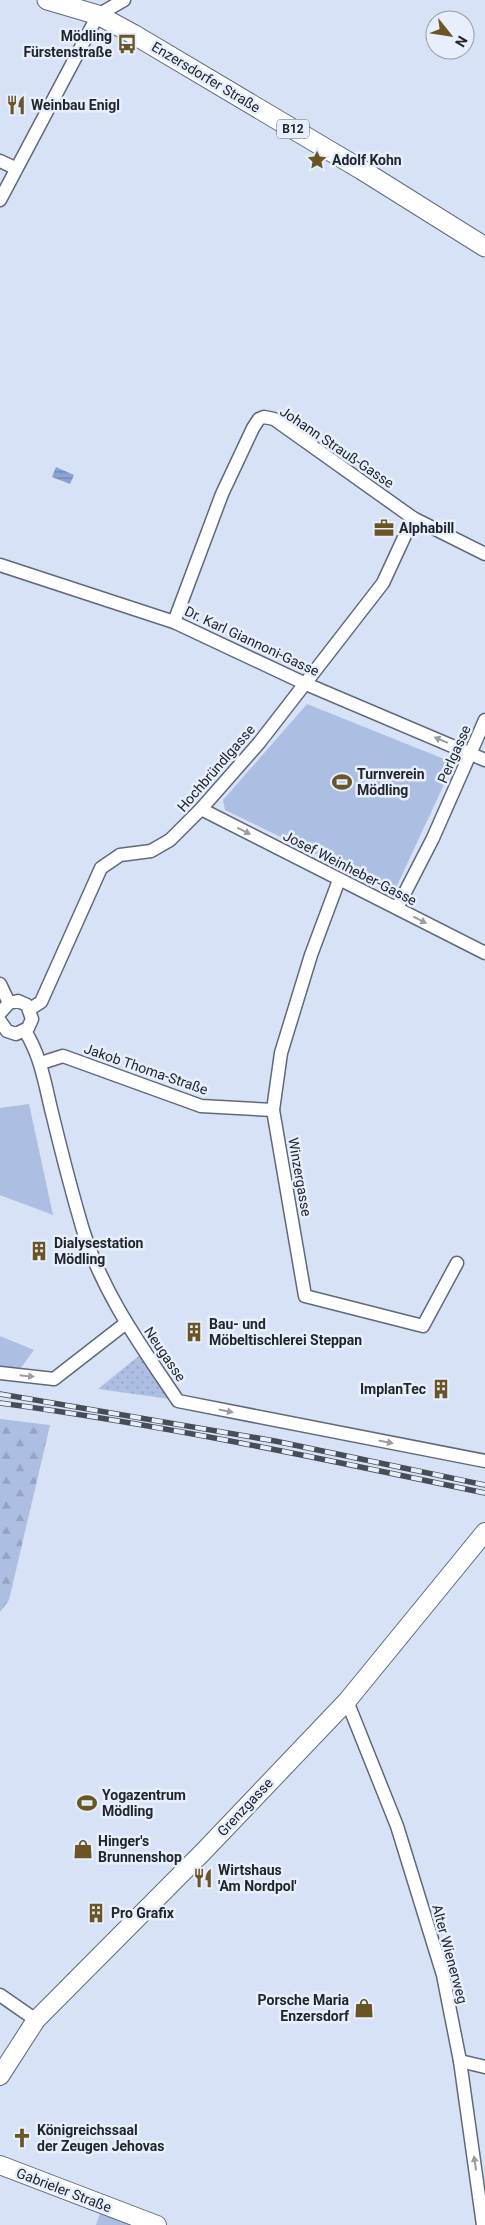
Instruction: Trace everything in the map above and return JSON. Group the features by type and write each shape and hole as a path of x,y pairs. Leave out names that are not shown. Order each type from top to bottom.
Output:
{"main road":[{"name":"Enzersdorfer Straße","path":"47,0 98,15 236,94 485,247"}],"street":[{"path":"0,200 15,168 98,15 124,0"},
{"path":"0,161 15,168"},
{"name":"Johann Strauß-Gasse","path":"174,622 222,494 259,419 264,417 274,419 413,518 485,554"},
{"name":"Hochbründlgasse","path":"30,1009 41,1002 101,868 120,855 151,851 164,844 201,809 259,743 383,583 413,518"},
{"name":"Dr. Karl Giannoni-Gasse","path":"0,565 174,622 306,684 472,752 485,760"},
{"name":"Perlgasse","path":"397,908 433,838 485,720"},
{"name":"Josef Weinheber-Gasse","path":"201,809 485,953"},
{"name":"Winzergasse","path":"339,880 311,955 281,1053 273,1110 305,1296 423,1326 457,1263"},
{"path":"0,984 9,1003"},
{"path":"0,1013 9,1003 23,1003 30,1009 32,1019 25,1031 11,1033 3,1028 0,1021"},
{"name":"Neugasse","path":"25,1031 41,1063 83,1231 102,1280 126,1323 178,1401 485,1461"},
{"name":"Jakob Thoma-Straße","path":"41,1063 63,1056 201,1106 273,1110"},
{"path":"0,1373 54,1379 126,1323"},
{"name":"Grenzgasse","path":"0,2076 36,2020 203,1852 347,1700 485,1532"},
{"name":"Alter Wienerweg","path":"347,1700 394,1818 443,1976 460,2061 483,2225"},
{"path":"0,1996 36,2020"},
{"path":"460,2061 485,2067"},
{"name":"Gabrieler Straße","path":"0,2165 157,2225"}],"green space":[{"name":"Turnverein Mödling","path":"307,704 454,763 394,892 225,810 223,800"},
{"path":"29,1104 53,1215 0,1195 0,1108"},
{"path":"0,1336 34,1350 20,1369 0,1366"},
{"path":"140,1355 170,1399 98,1389"},
{"path":"0,1419 50,1425 9,1600 0,1612"},
{"path":"100,2213 132,2225 96,2225"}],"shaded area":[{"path":"56,467 74,475 70,484 52,477"}],"railway":[{"path":"0,1394 275,1441 485,1485"},
{"path":"0,1403 183,1432 485,1493"}],"place":[{"name":"Mödling Fürstenstraße","path":"127,44"},
{"name":"Weinbau Enigl","path":"16,105"},
{"name":"Adolf Kohn","path":"317,160"},
{"name":"Alphabill","path":"384,528"},
{"name":"Turnverein Mödling","path":"342,782"},
{"name":"Dialysestation Mödling","path":"39,1251"},
{"name":"Bau- und Möbeltischlerei Steppan","path":"194,1332"},
{"name":"ImplanTec","path":"441,1389"},
{"name":"Yogazentrum Mödling","path":"87,1803"},
{"name":"Hinger's Brunnenshop","path":"83,1849"},
{"name":"Wirtshaus 'Am Nordpol'","path":"203,1878"},
{"name":"Pro Grafix","path":"96,1913"},
{"name":"Porsche Maria Enzersdorf","path":"364,2008"},
{"name":"Königreichssaal der Zeugen Jehovas","path":"22,2138"}]}
